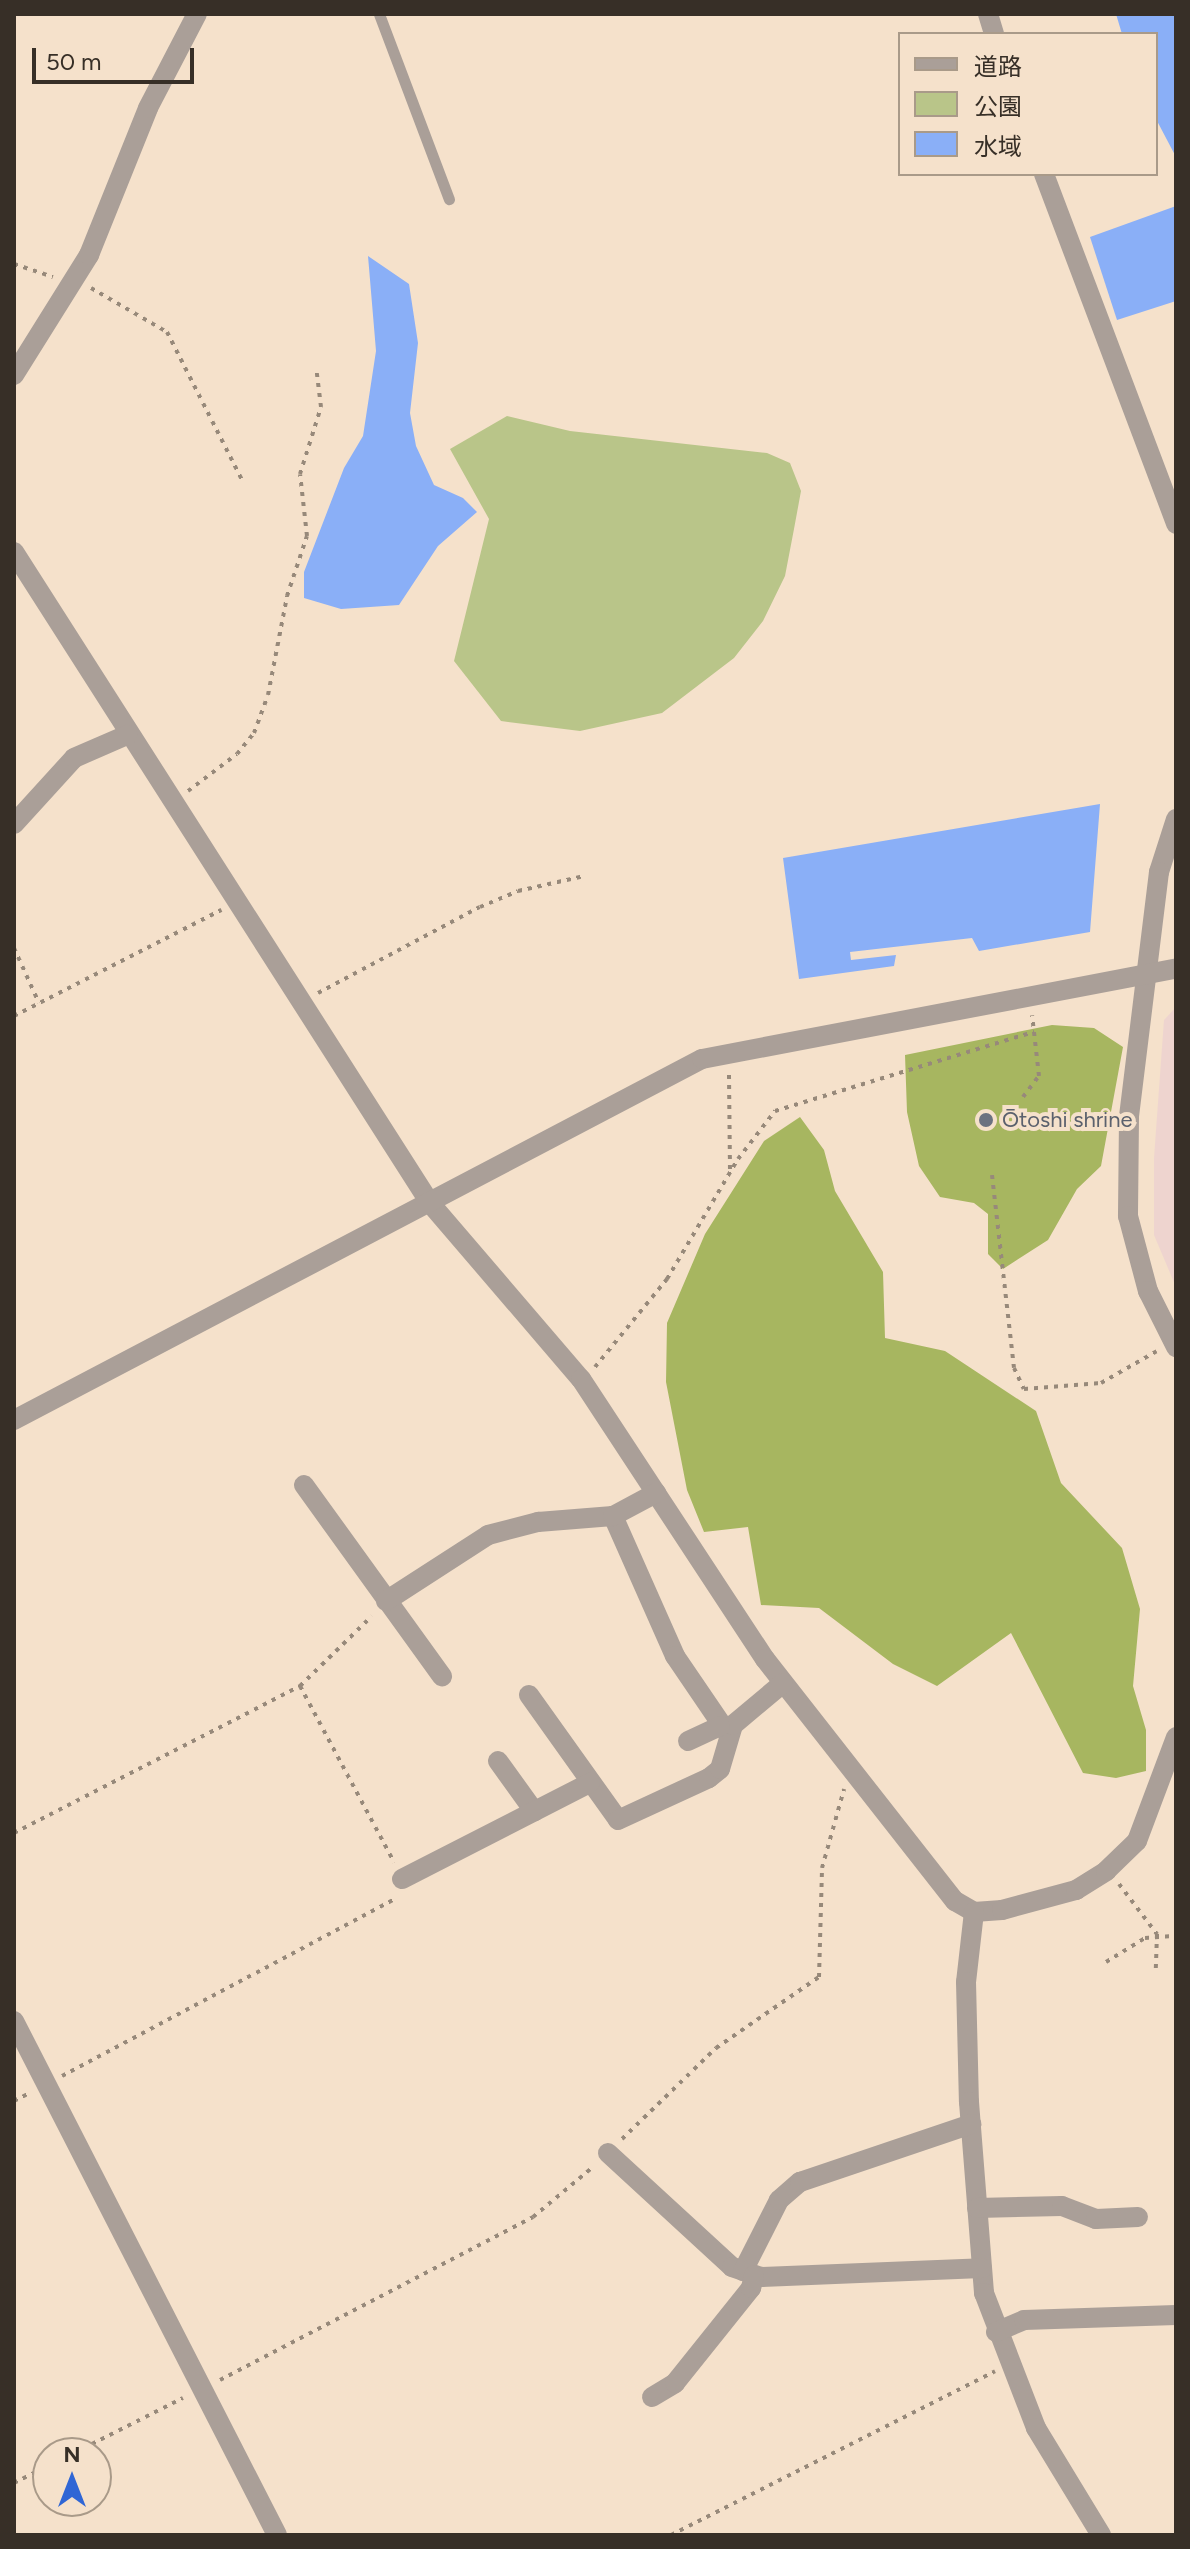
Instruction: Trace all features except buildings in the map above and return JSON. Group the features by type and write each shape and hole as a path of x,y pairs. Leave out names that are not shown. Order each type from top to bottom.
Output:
{"street":[{"path":"14,375 76,279 148,108 197,14"},
{"path":"1045,176 1176,524"},
{"path":"14,552 234,904 430,1203 581,1379 783,1683 955,1901 974,1912 1050,1899 1106,1871 1137,1841 1176,1737"},
{"path":"14,824 74,758 127,735"},
{"path":"1175,1344 1148,1291 1128,1216 1129,1118 1159,872 1176,819"},
{"path":"14,1420 618,1101 725,1054 1029,993 1176,969"},
{"path":"304,1485 442,1676"},
{"path":"386,1601 488,1535 538,1522 613,1516 656,1493"},
{"path":"529,1695 618,1820 632,1818 720,1769 724,1730 675,1656 613,1516"},
{"path":"688,1741 724,1730 783,1683"},
{"path":"498,1761 534,1811"},
{"path":"402,1879 590,1783"},
{"path":"974,1912 966,1982 971,2124 982,2268 996,2332 1036,2428 1101,2535"},
{"path":"14,2021 277,2535"},
{"path":"652,2397 675,2383 751,2288 748,2273 779,2200 800,2182 971,2124"},
{"path":"608,2153 666,2212 748,2273 982,2268"},
{"path":"977,2208 1062,2206 1096,2219 1138,2217"},
{"path":"996,2332 1024,2320 1176,2315"}],"lane":[{"path":"379,14 449,199"}],"path":[{"path":"14,264 40,277 76,279 167,332 242,480"},
{"path":"171,805 220,770 261,718 307,536 300,474 321,407 317,372"},
{"path":"298,1004 480,907 518,891 584,876"},
{"path":"14,1016 234,904"},
{"path":"14,948 39,1003"},
{"path":"1023,1097 1039,1076 1029,993"},
{"path":"581,1379 608,1357 667,1279 730,1172 775,1111 1034,1032"},
{"path":"725,1054 730,1172"},
{"path":"992,1175 1014,1368 1024,1389 1101,1383 1175,1344"},
{"path":"14,1833 300,1686 386,1601"},
{"path":"14,2101 390,1905 401,1894 402,1879 300,1686"},
{"path":"106,2437 533,2217 608,2153 716,2048 819,1977 822,1868 841,1792 855,1774"},
{"path":"1106,1871 1157,1934 1156,1972"},
{"path":"1106,1962 1157,1934 1176,1936"},
{"path":"671,2535 1008,2365"},
{"path":"14,2483 32,2474"}],"shaded area":[{"path":"1176,1007 1176,1287 1154,1235 1154,1158 1164,1020"}],"green space":[{"path":"507,416 570,431 767,453 790,463 801,491 785,576 763,621 734,658 662,713 580,731 501,721 454,661 489,519 450,449"},
{"path":"1052,1025 1094,1028 1123,1047 1101,1166 1077,1189 1048,1240 1003,1269 988,1254 988,1214 974,1203 940,1197 919,1166 907,1112 905,1055"},
{"path":"800,1117 824,1150 835,1191 883,1272 885,1338 945,1351 1036,1411 1061,1483 1122,1548 1140,1609 1133,1686 1146,1730 1146,1771 1116,1778 1083,1773 1011,1633 937,1686 893,1664 819,1608 761,1605 748,1527 704,1532 687,1490 666,1382 667,1323 705,1234 764,1141"}],"water":[{"path":"1116,14 1176,14 1176,157 1158,123 1158,32 1121,32"},
{"path":"1176,206 1176,301 1117,320 1090,237"},
{"path":"368,256 409,284 418,343 410,413 416,446 434,485 463,498 477,512 438,546 399,605 341,609 304,598 304,572 344,468 363,436 376,351"},
{"path":"1100,804 1090,932 979,951 972,938 850,952 851,960 896,955 894,966 799,979 783,858"}],"place":[{"name":"Ōtoshi shrine","path":"986,1120"}]}
